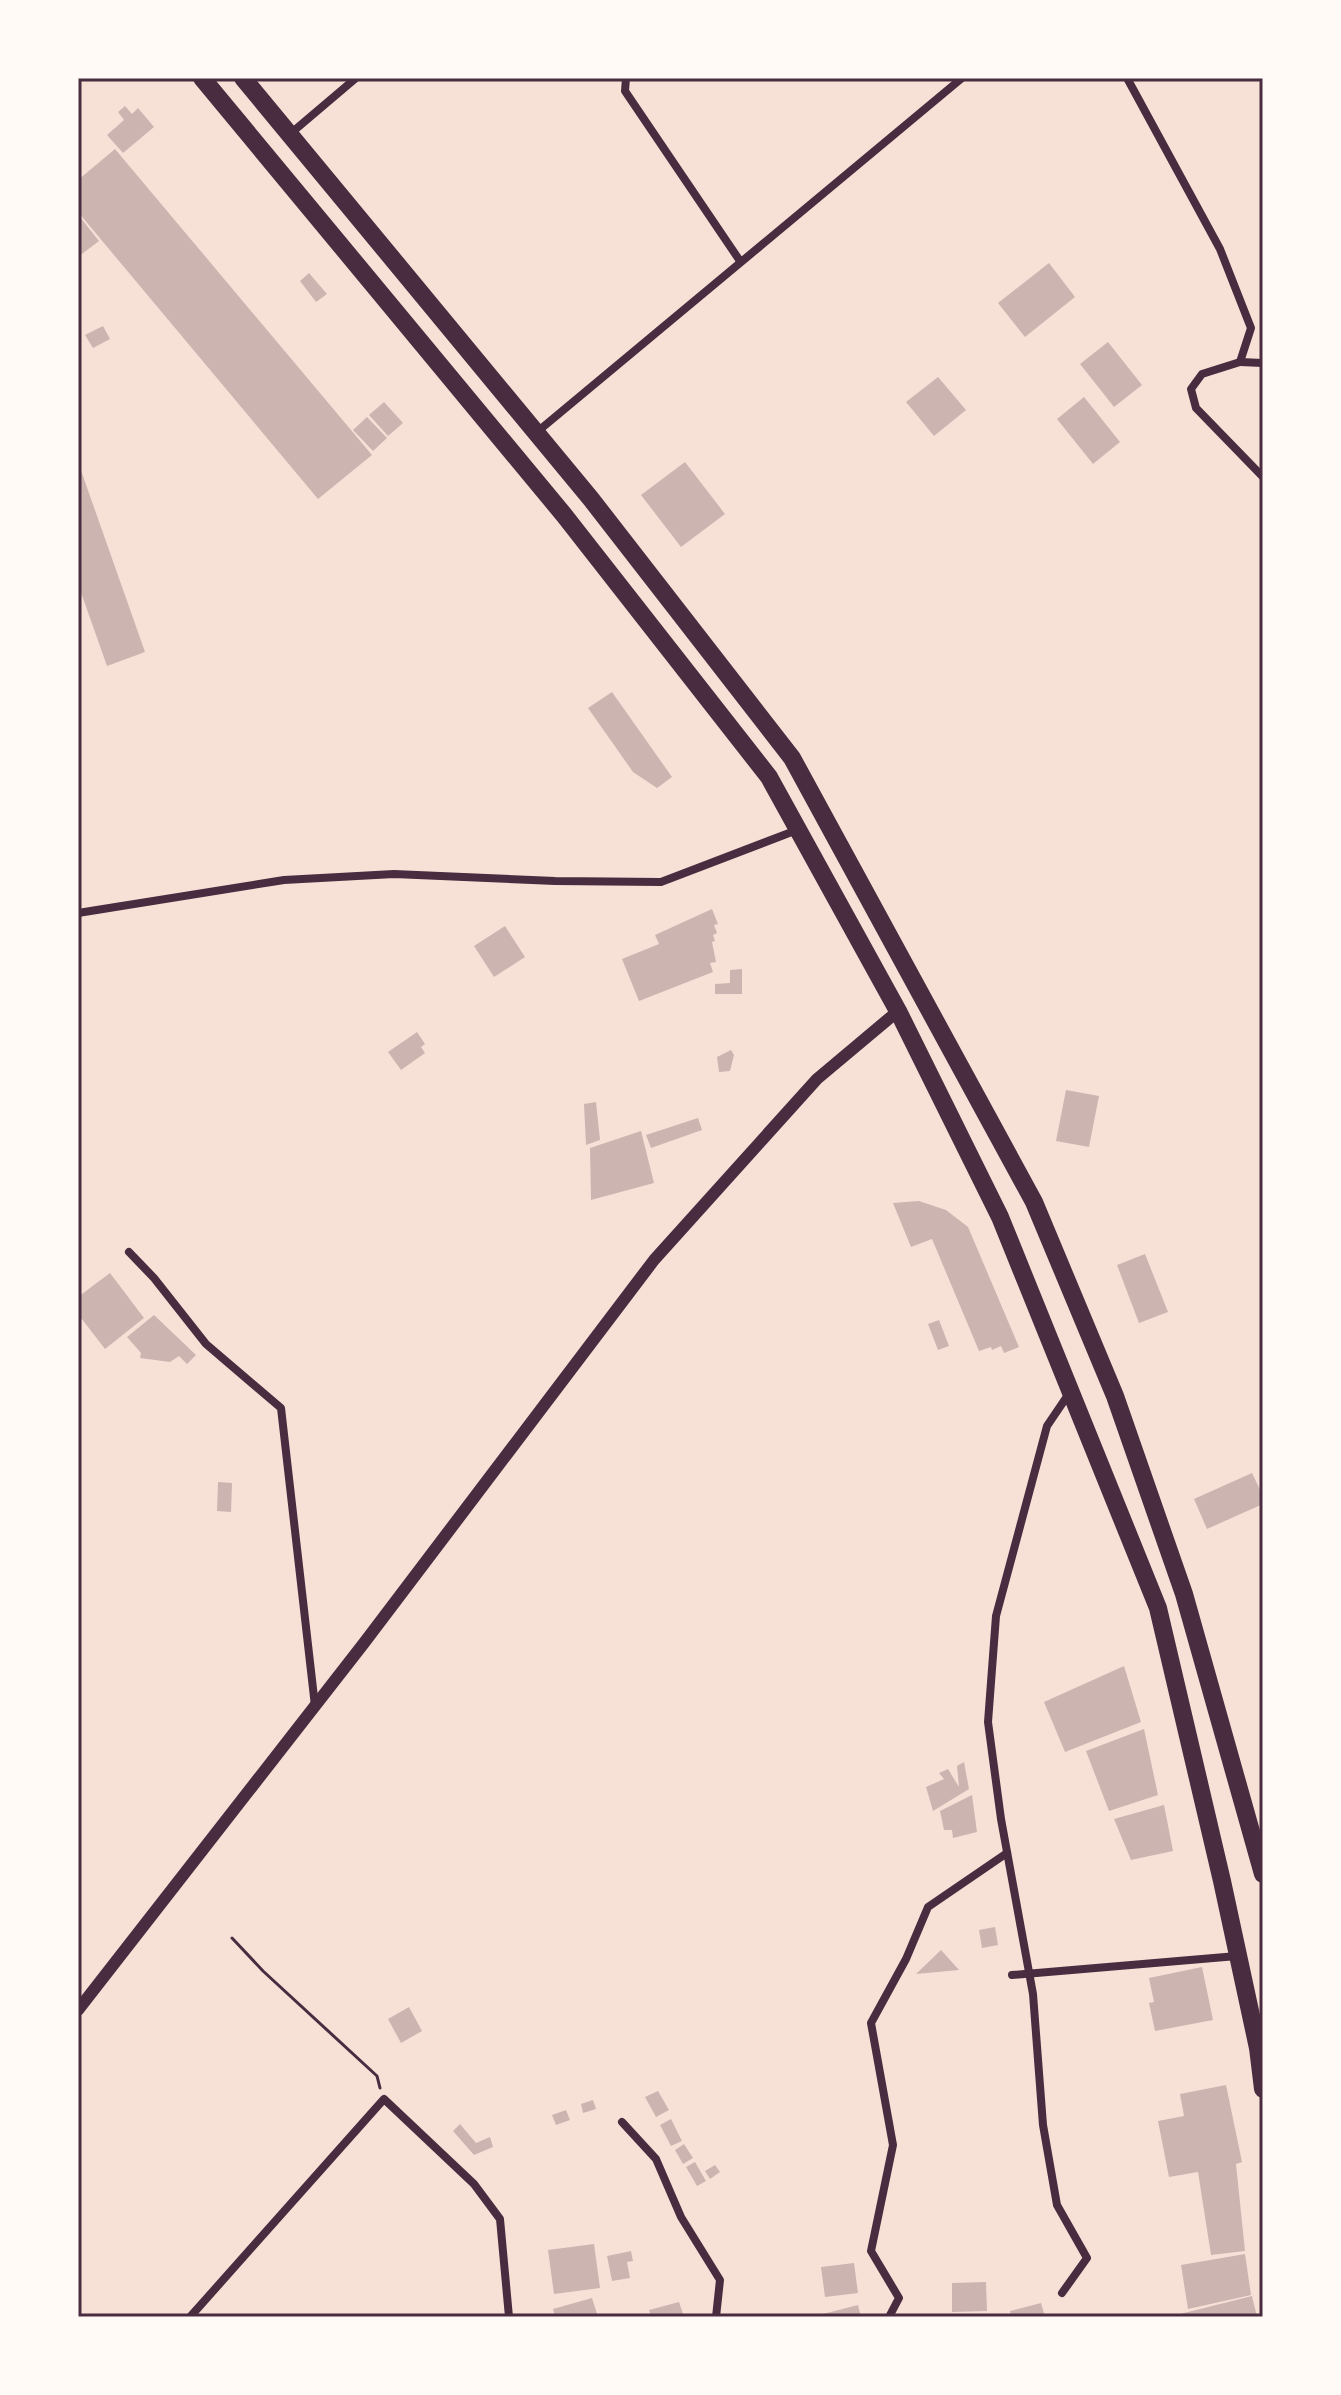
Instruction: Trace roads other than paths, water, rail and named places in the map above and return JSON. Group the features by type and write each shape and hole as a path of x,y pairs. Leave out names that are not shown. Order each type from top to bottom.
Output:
{"highway":[{"path":"202,78 564,515 769,777 898,1011 1000,1217 1158,1608 1238,1956 1258,2048 1263,2089"},
{"path":"243,78 601,511 792,758 1034,1202 1115,1396 1179,1580 1263,1874"}],"street":[{"path":"290,135 356,78"},
{"path":"626,78 625,91 740,261"},
{"path":"536,432 962,78"},
{"path":"1127,78 1225,262 1251,328 1240,362"},
{"path":"1263,363 1240,362 1202,374 1191,389 1196,408 1263,477"},
{"path":"78,913 284,880 394,874 661,882 798,829"},
{"path":"78,2010 315,1707 654,1260 817,1079 898,1011"},
{"path":"129,1252 154,1278 206,1344 281,1408 315,1707"},
{"path":"1062,2293 1087,2258 1057,2205 1043,2125 1029,1973 988,1722 996,1616 1047,1426 1070,1392"},
{"path":"889,2317 899,2298 871,2251 893,2145 871,2023 906,1959 928,1907 1007,1853"},
{"path":"1012,1975 1238,1956"},
{"path":"190,2317 384,2099 474,2184 500,2219 509,2317"},
{"path":"622,2122 656,2159 681,2217 720,2280 716,2317"}]}
